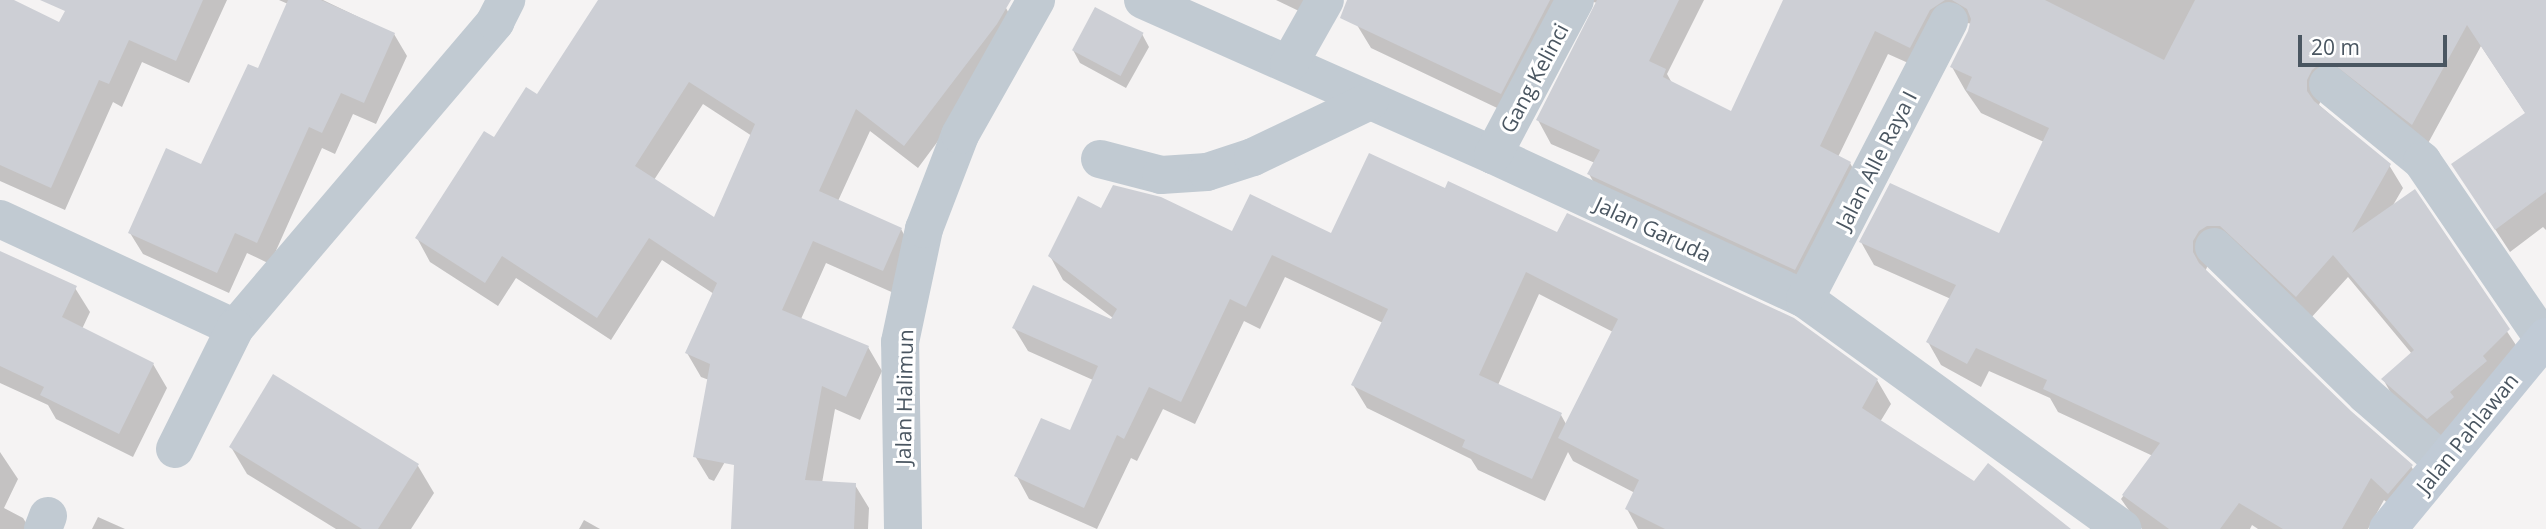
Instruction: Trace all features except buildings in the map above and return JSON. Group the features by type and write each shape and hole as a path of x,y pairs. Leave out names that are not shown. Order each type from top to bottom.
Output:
{"main road":[{"name":"Jalan Pahlawan","path":"2388,529 2545,339"}],"street":[{"path":"175,449 235,328 495,22 506,0"},
{"name":"Jalan Halimun","path":"903,529 900,342 924,229 960,135 1035,0"},
{"name":"Jalan Garuda","path":"1143,0 1493,155 1805,299 2123,529"},
{"path":"1289,64 1325,0"},
{"name":"Gang Kelinci","path":"1493,155 1575,0"},
{"name":"Jalan Alle Raya I","path":"1805,299 1949,21"},
{"path":"2328,84 2422,161 2545,339"},
{"path":"1101,159 1161,175 1207,172 1253,157 1370,100"},
{"path":"0,219 235,328"},
{"path":"2214,247 2366,395 2443,462"}]}
